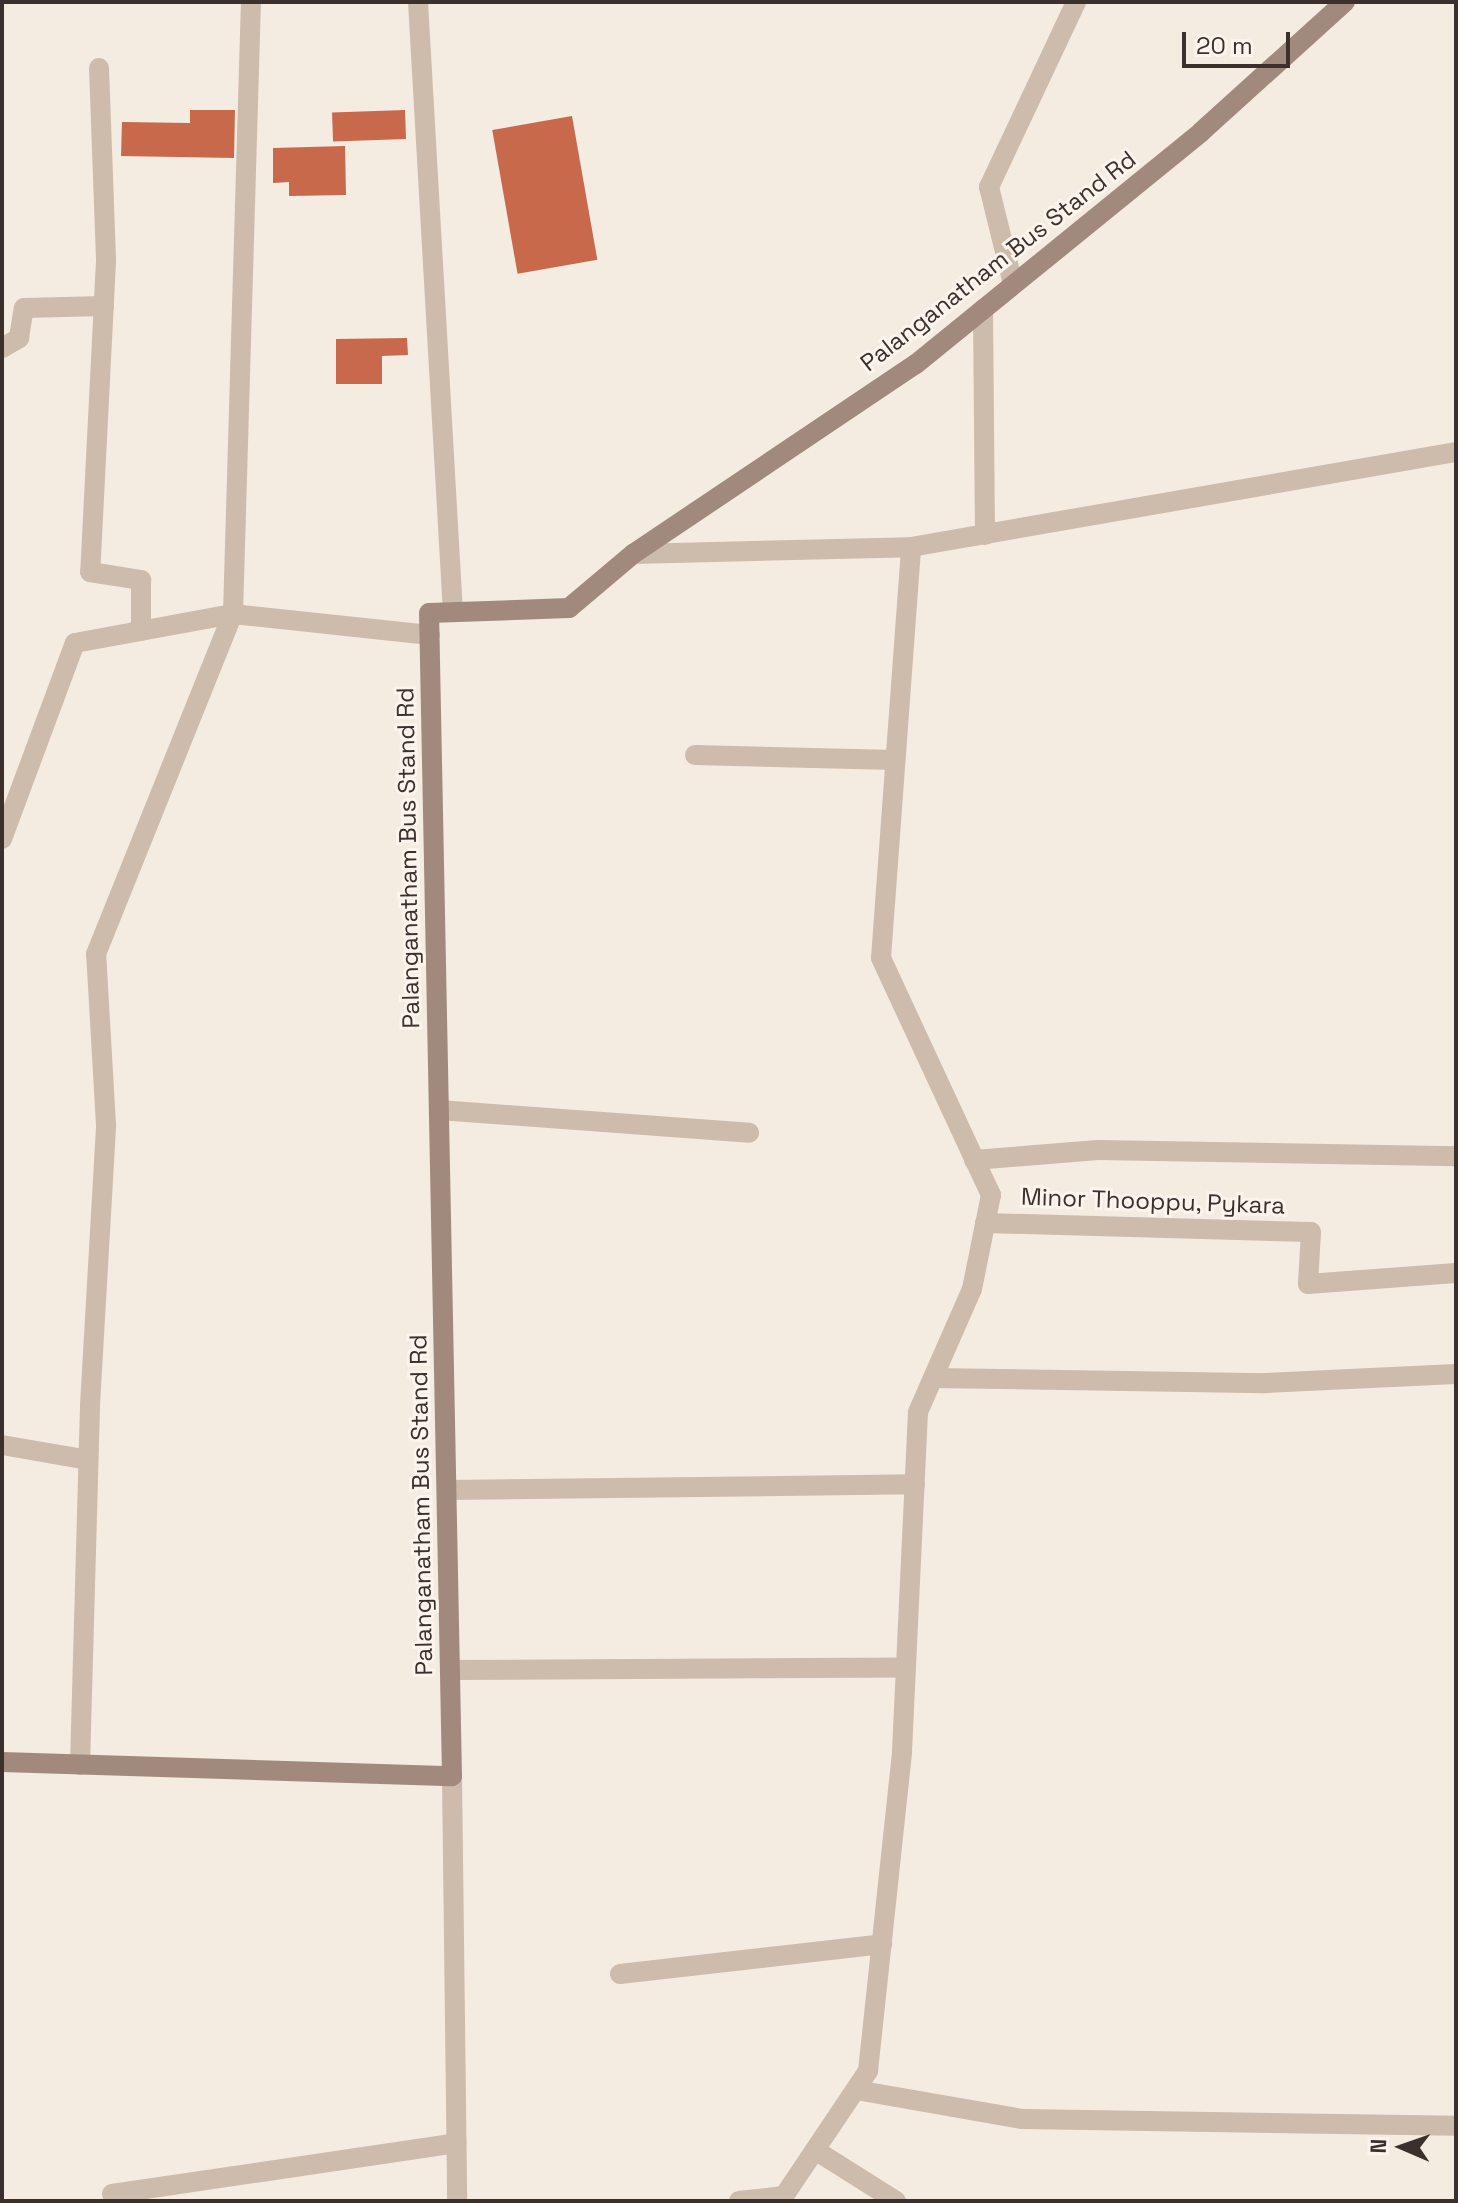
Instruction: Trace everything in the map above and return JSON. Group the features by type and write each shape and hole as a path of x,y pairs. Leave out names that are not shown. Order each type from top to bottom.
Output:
{"street":[{"path":"80,1765 88,1460 106,1125 96,954 233,614 251,2"},
{"path":"2,839 75,643 233,614 430,635 429,613 453,612 418,2"},
{"path":"1013,284 989,187 1076,2"},
{"name":"Palanganatham Bus Stand Rd","path":"453,612 569,608 633,554 916,364 1201,132 1345,2"},
{"path":"99,68 104,306 90,572 141,580 141,631"},
{"path":"2,348 19,338 24,308 104,306"},
{"path":"983,309 985,535"},
{"path":"633,554 911,547 1456,452"},
{"path":"739,2201 784,2196 868,2071 906,1668 918,1412 972,1289 991,1195 881,958 911,547"},
{"name":"Palanganatham Bus Stand Rd","path":"430,635 452,1776"},
{"path":"695,755 895,760"},
{"path":"439,1110 749,1133"},
{"path":"974,1160 1098,1150 1456,1156"},
{"name":"Minor Thooppu, Pykara","path":"985,1223 1311,1232 1308,1284 1456,1273"},
{"path":"933,1378 1265,1383 1456,1374"},
{"path":"2,1445 88,1460"},
{"path":"447,1490 915,1484"},
{"path":"450,1670 906,1668"},
{"path":"2,1762 452,1776 457,2201"},
{"path":"620,1974 882,1944"},
{"path":"856,2090 1022,2119 1456,2126"},
{"path":"112,2194 456,2143"},
{"path":"815,2150 896,2201"}],"building":[{"path":"190,110 235,110 234,158 121,156 122,122 190,123"},
{"path":"405,110 406,139 333,142 332,113"},
{"path":"572,116 597,260 518,274 492,130"},
{"path":"345,146 346,195 289,196 289,182 273,183 273,148"},
{"path":"407,338 408,355 382,356 382,384 336,384 336,339"}]}
